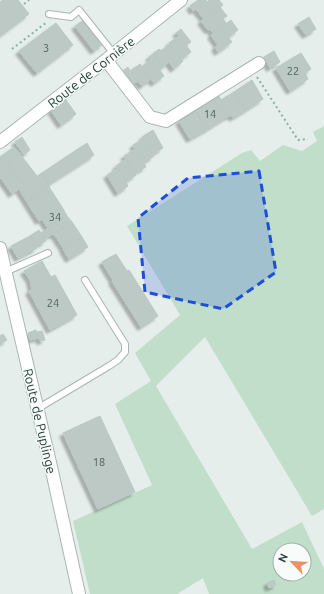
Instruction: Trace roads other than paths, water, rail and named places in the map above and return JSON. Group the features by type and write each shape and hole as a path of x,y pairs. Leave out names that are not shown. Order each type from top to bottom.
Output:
{"street":[{"name":"Route de Cornière","path":"0,142 181,0"},
{"path":"110,57 150,117 166,121 255,66"},
{"name":"Route de Puplinge","path":"0,248 3,270 37,409 79,594"}],"lane":[{"path":"49,14 71,17 79,10 110,57"},
{"path":"3,270 48,253"},
{"path":"37,409 109,366 126,352 125,344 85,280"}]}
